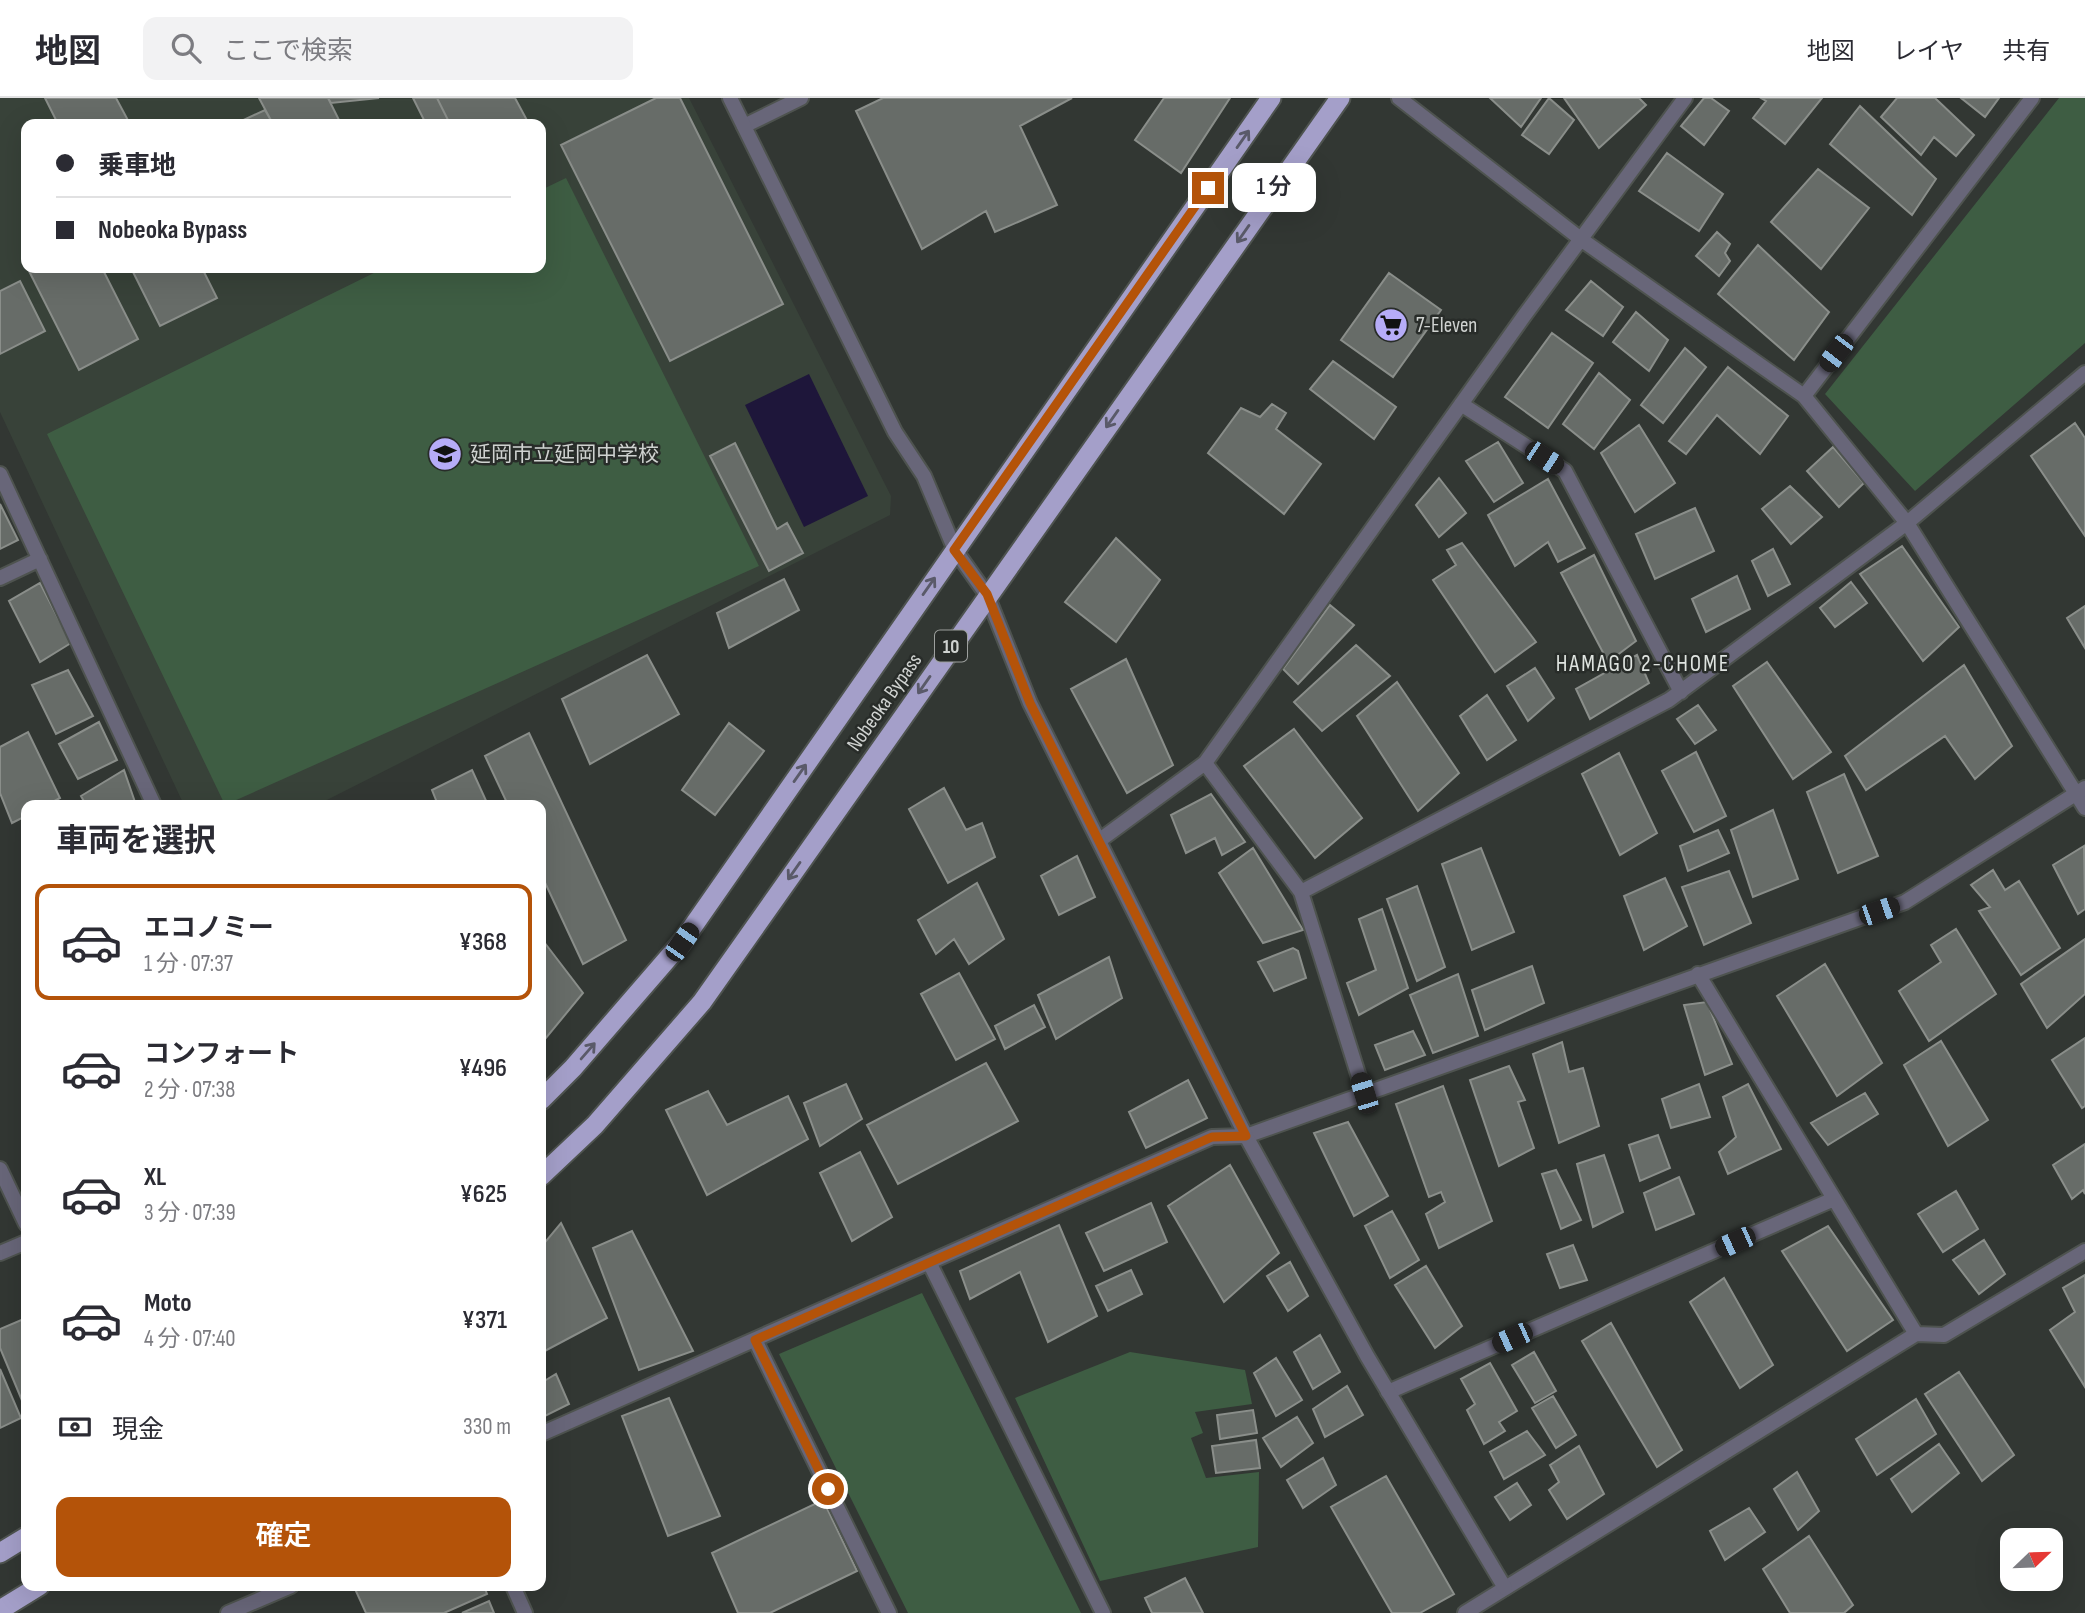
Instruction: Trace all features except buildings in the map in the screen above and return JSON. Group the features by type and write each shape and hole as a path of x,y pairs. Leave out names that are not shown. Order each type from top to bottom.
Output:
{"highway":[{"name":"Nobeoka Bypass","path":"546,1094 682,942 1271,98"},
{"name":"Nobeoka Bypass","path":"546,1171 595,1125 702,1002 987,594 1340,98"},
{"path":"0,1553 21,1540"},
{"path":"0,1610 31,1591"}],"street":[{"path":"730,98 895,432 924,476 954,550 987,594 1030,703 1246,1136 1388,1392 1505,1588"},
{"path":"744,126 801,98"},
{"path":"1399,98 1582,240 1804,396 1906,523 2081,791 2085,808"},
{"path":"1100,840 1205,763 1461,404 1685,98"},
{"path":"1804,396 2032,98"},
{"path":"1301,891 1681,692 1906,523 2085,373"},
{"path":"1461,404 1565,471 1681,692"},
{"path":"0,474 152,800"},
{"path":"0,578 40,559"},
{"path":"1205,763 1301,891 1364,1093"},
{"path":"546,1432 1212,1137 1246,1136 1905,902 2081,791"},
{"path":"1698,974 1916,1334"},
{"path":"0,1169 21,1213"},
{"path":"1388,1392 1834,1199"},
{"path":"0,1253 21,1244"},
{"path":"1465,1613 1916,1334 1944,1335 2085,1251"},
{"path":"930,1264 1103,1613"},
{"path":"755,1340 888,1613"},
{"path":"228,1613 279,1591"},
{"path":"515,1591 525,1613"}],"shaded area":[{"name":"延岡市立延岡中学校","path":"0,98 689,98 891,496 890,515 327,800 182,800 0,412"},
{"path":"809,374 868,496 804,527 745,405"}],"green space":[{"path":"2059,98 2085,98 2085,343 1915,491 1825,394"},
{"name":"延岡市立延岡中学校","path":"566,178 759,566 236,800 223,800 47,434 374,273 546,273 546,188"},
{"path":"922,1293 1081,1613 908,1613 779,1354"},
{"path":"1130,1352 1245,1370 1252,1404 1195,1412 1203,1433 1191,1438 1206,1478 1259,1472 1258,1547 1100,1581 1015,1398"}],"place":[{"name":"7-Eleven","path":"1391,325"},
{"name":"延岡市立延岡中学校","path":"445,454"}],"district":[{"name":"HAMAGO 2-CHOME","path":"1643,663"}],"route":[{"path":"828,1489 755,1340 1212,1137 1246,1136 1030,703 987,594 954,550 1208,188"}]}
